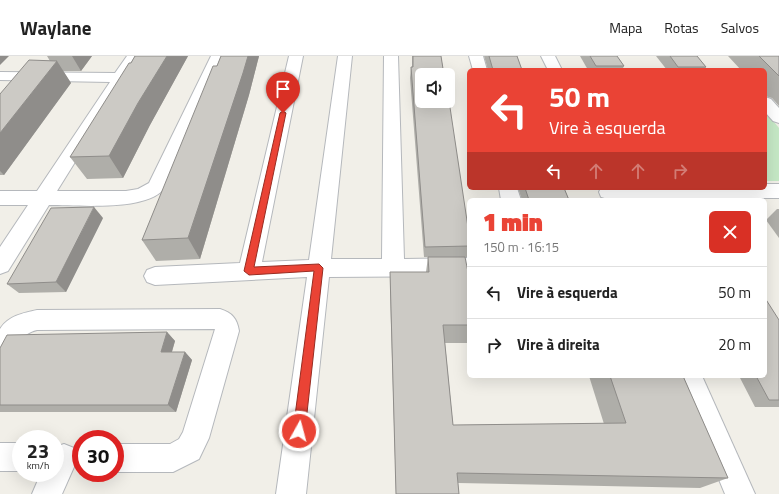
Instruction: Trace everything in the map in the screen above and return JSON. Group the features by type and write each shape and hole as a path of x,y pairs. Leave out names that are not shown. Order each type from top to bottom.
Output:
{"street":[{"path":"0,265 134,56"},
{"path":"0,198 126,198 143,195 156,186 218,56"},
{"path":"249,271 296,56"},
{"path":"291,494 344,56"},
{"path":"391,56 393,267"},
{"path":"476,56 479,68"},
{"path":"548,56 554,68"},
{"path":"0,76 120,78"},
{"path":"767,104 779,118"},
{"path":"609,193 779,191"},
{"path":"155,276 319,268 467,267"},
{"path":"0,354 12,331 22,322 37,320 220,319 226,323 227,331 195,438 189,449 172,458 124,458"},
{"path":"690,378 740,494"},
{"path":"0,457 12,457"},
{"path":"47,494 67,458"}],"green space":[{"path":"767,113 779,128 779,181 767,181"}],"building":[{"path":"135,56 167,56 138,103 109,156 70,157 129,63 131,63"},
{"path":"221,56 248,56 188,238 142,240 213,66 217,66"},
{"path":"413,56 441,56 443,68 415,68 415,108 450,108 467,221 467,246 425,247 411,67 413,67"},
{"path":"489,56 517,56 521,68 492,68"},
{"path":"590,56 617,56 624,66 596,66"},
{"path":"670,56 697,56 706,67 678,67"},
{"path":"759,56 779,56 779,76"},
{"path":"29,60 57,61 0,133 0,94"},
{"path":"526,190 565,190 568,198 528,198"},
{"path":"94,207 56,282 7,284 51,208"},
{"path":"428,257 465,257 467,267 467,325 443,325 453,425 626,423 611,378 684,378 728,478 457,473 459,494 396,494 390,272 429,272"},
{"path":"767,301 779,320 779,400 769,400 757,378 767,378"},
{"path":"167,332 161,352 185,352 168,405 0,405 0,348 7,335"}],"route":[{"path":"283,113 249,271 319,268 299,431"}]}
